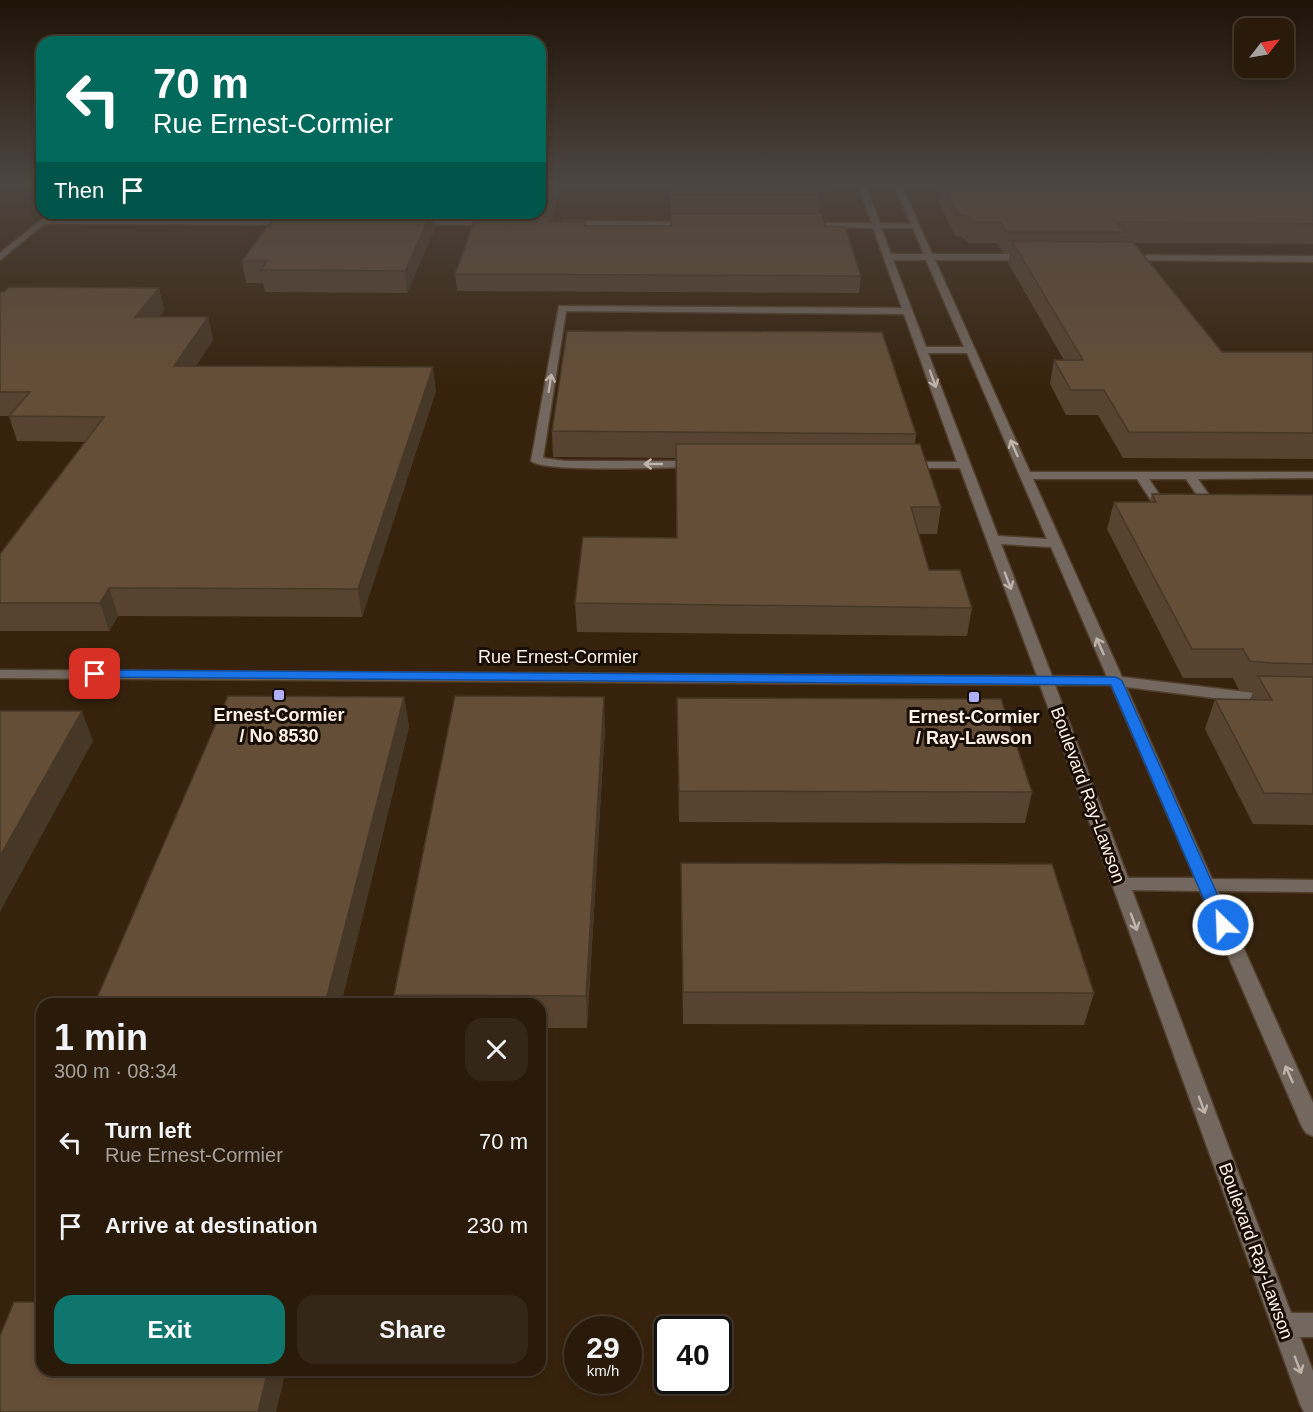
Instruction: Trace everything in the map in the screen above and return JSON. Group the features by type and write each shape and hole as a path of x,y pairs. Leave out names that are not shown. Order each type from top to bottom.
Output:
{"street":[{"name":"Boulevard Ray-Lawson","path":"887,252 1313,1404"},
{"path":"927,252 1313,1127"},
{"path":"889,257 1032,257"},
{"path":"1114,258 1313,259"},
{"path":"708,464 565,464 537,460 562,308 909,311"},
{"path":"922,350 970,350"},
{"path":"890,465 964,465"},
{"path":"1140,475 1162,508"},
{"path":"1189,475 1212,508"},
{"path":"1027,476 1313,475"},
{"path":"993,540 1055,543"},
{"name":"Rue Ernest-Cormier","path":"0,674 1116,681 1260,700 1281,700"},
{"path":"1120,884 1313,886"},
{"path":"1283,1325 1313,1325"}],"building":[{"path":"249,252 414,252 405,271 261,270 267,261 242,261"},
{"path":"463,252 853,252 861,276 455,274"},
{"path":"1018,252 1141,252 1222,352 1313,352 1313,433 1129,432 1104,390 1071,390 1054,360 1083,360"},
{"path":"9,287 159,288 135,317 208,317 174,366 433,367 358,589 109,588 100,603 0,603 0,554 104,417 9,416 30,392 0,392 0,292 4,292"},
{"path":"567,331 882,332 916,434 552,431"},
{"path":"676,444 920,444 941,507 911,507 929,570 960,570 972,608 575,603 583,537 677,538"},
{"path":"1152,494 1313,495 1313,664 1250,661 1243,649 1192,649 1114,502 1156,502"},
{"path":"1258,676 1313,677 1313,794 1264,793 1215,699 1272,700"},
{"path":"228,696 404,697 327,998 97,998"},
{"path":"455,696 604,697 586,996 394,995"},
{"path":"677,698 1001,699 1032,792 679,791"},
{"path":"0,711 82,711 0,856"},
{"path":"681,863 1052,864 1094,993 683,992"},
{"path":"14,1302 36,1302 36,1376 267,1376 258,1412 0,1412 0,1336"}],"place":[{"name":"Ernest-Cormier / No 8530","path":"279,695"},
{"name":"Ernest-Cormier / Ray-Lawson","path":"974,697"}],"route":[{"path":"95,674 1116,681 1223,925"}]}
